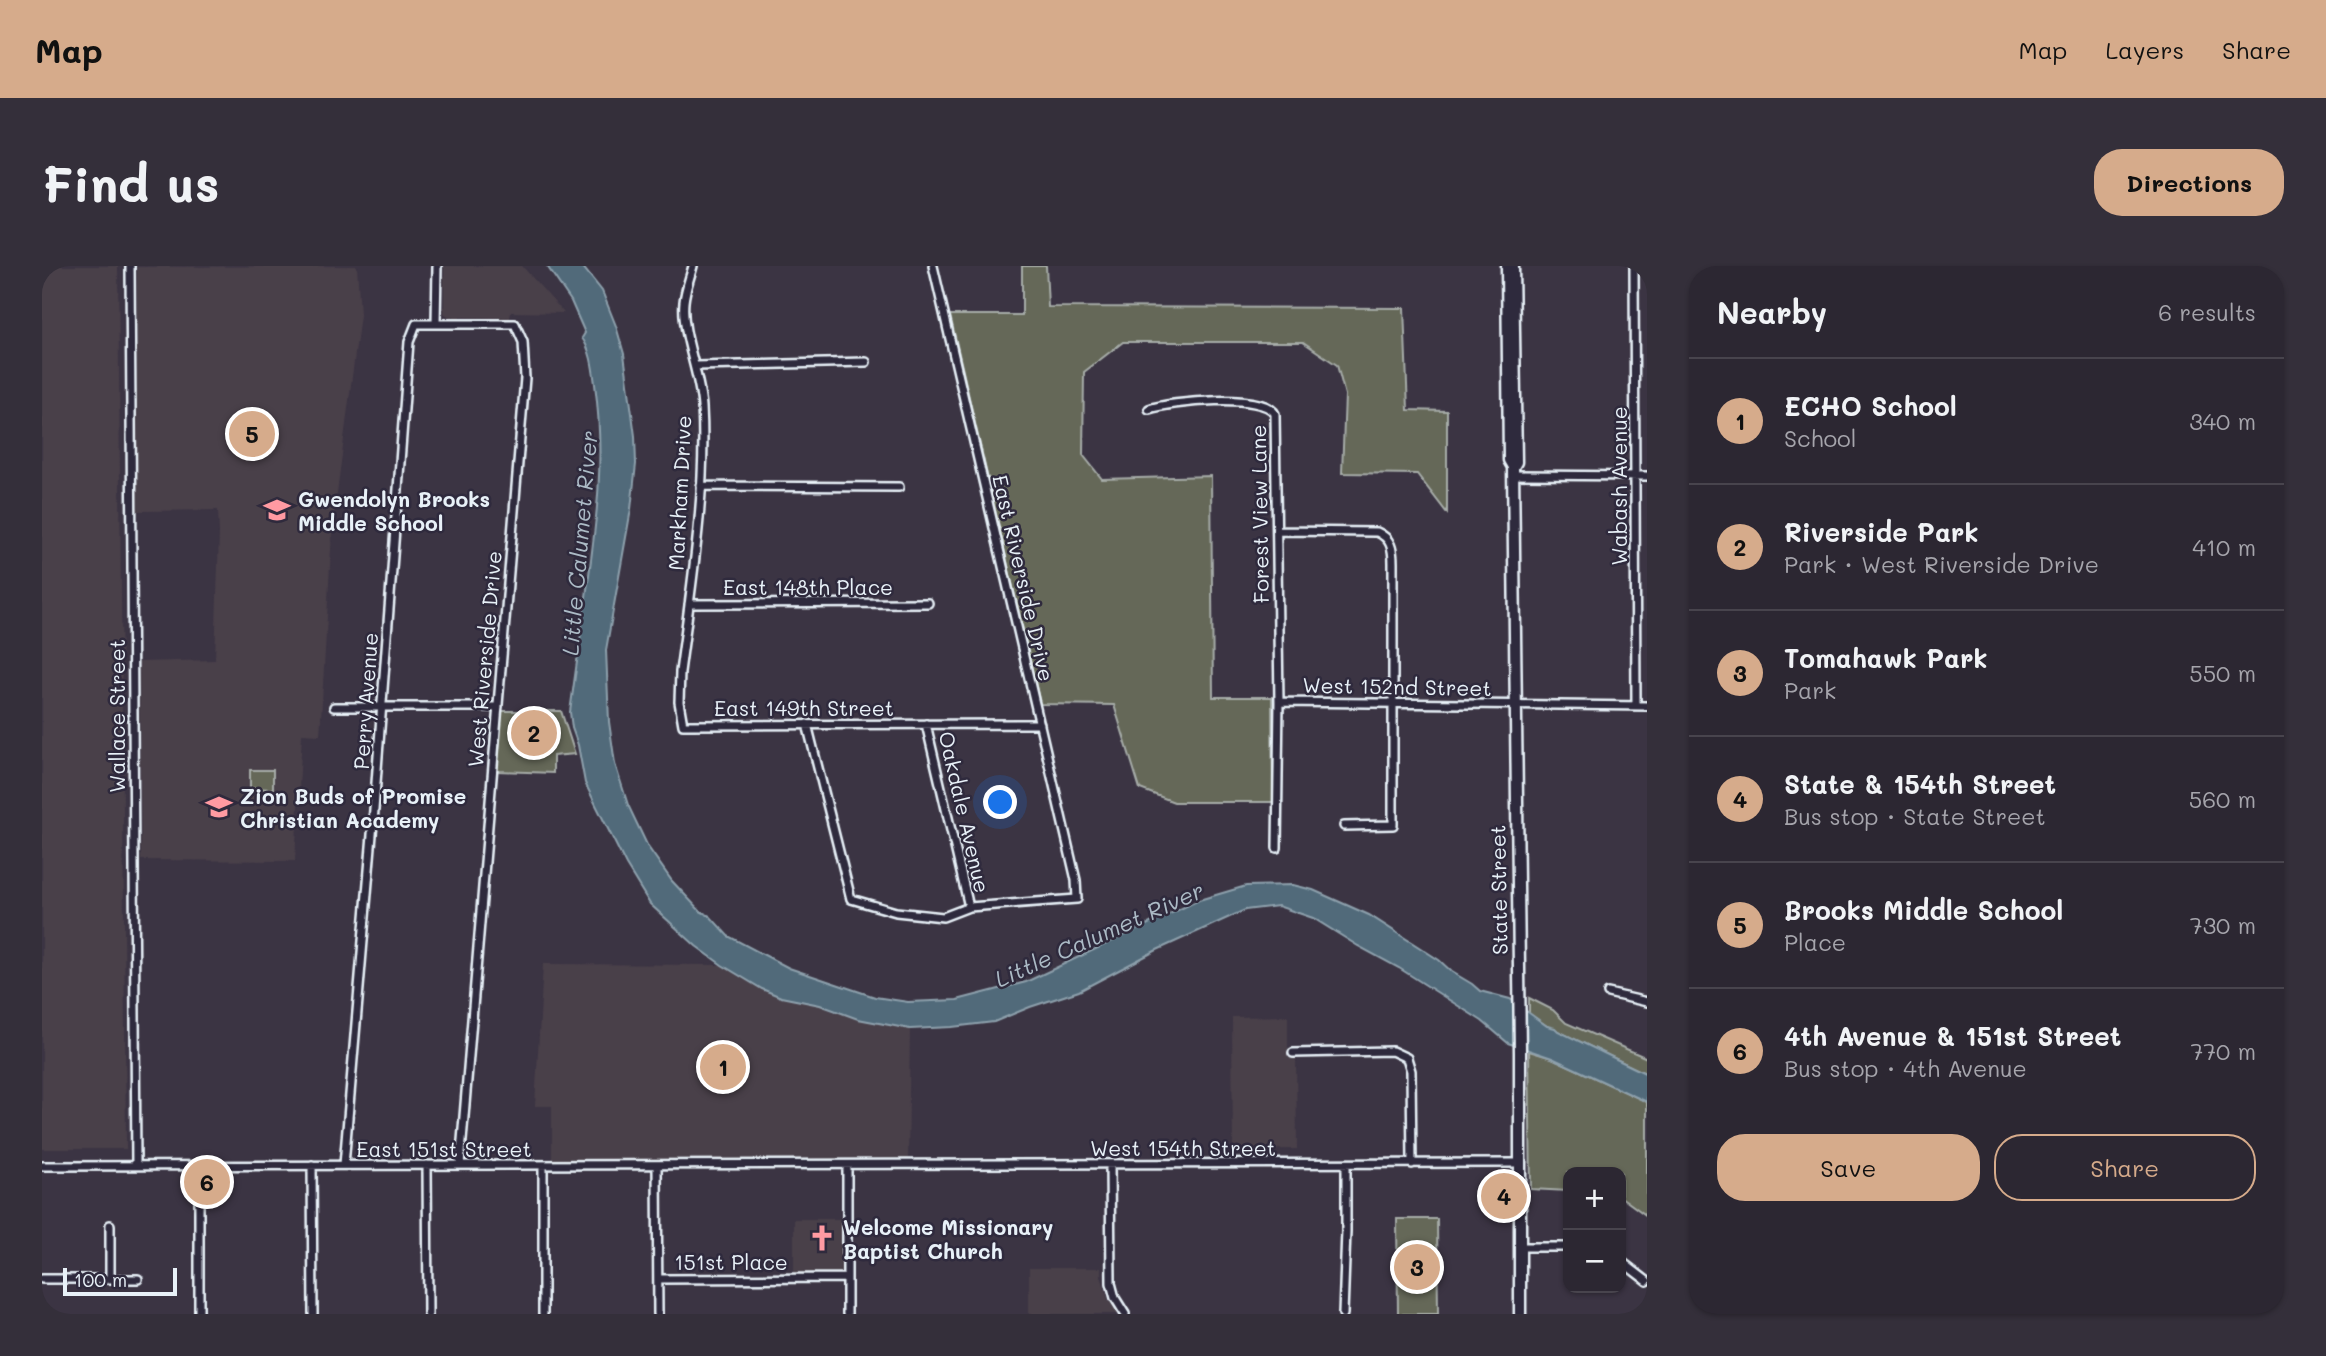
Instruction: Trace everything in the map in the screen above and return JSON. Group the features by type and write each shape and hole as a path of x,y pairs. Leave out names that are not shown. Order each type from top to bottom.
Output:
{"main road":[{"name":"State Street","path":"1507,266 1509,460 1513,471"},
{"name":"State Street","path":"1513,266 1517,426 1516,462 1513,471 1520,1052 1520,1314"}],"street":[{"name":"Wallace Street","path":"130,266 136,1166"},
{"path":"436,324 437,266"},
{"name":"Markham Drive","path":"683,725 679,702 680,672 701,486 702,407 696,366 687,339 684,304 693,266"},
{"name":"East Riverside Drive","path":"933,266 1076,880 1077,899 969,907"},
{"name":"Wabash Avenue","path":"1634,266 1636,706"},
{"name":"Perry Avenue","path":"344,1166 410,342 416,324 436,324"},
{"name":"West Riverside Drive","path":"436,324 515,324 523,342 525,379 460,1165"},
{"path":"696,366 866,362"},
{"name":"Forest View Lane","path":"1149,409 1162,405 1207,402 1258,403 1272,409 1276,421 1279,702 1277,848"},
{"path":"1513,471 1647,476"},
{"path":"701,486 899,487"},
{"path":"1277,531 1377,532 1388,540 1393,563 1393,825 1344,826"},
{"name":"East 148th Place","path":"689,604 928,603"},
{"name":"West 152nd Street","path":"1279,702 1647,706"},
{"path":"334,707 498,706"},
{"path":"926,724 1040,723"},
{"path":"807,724 851,899 896,912 943,917 969,907"},
{"name":"East 149th Street","path":"683,725 926,724"},
{"name":"Oakdale Avenue","path":"926,724 969,907"},
{"path":"1608,993 1647,1002"},
{"path":"1293,1052 1392,1051 1407,1058 1411,1071 1412,1164"},
{"name":"West 154th Street","path":"847,1165 1519,1163"},
{"path":"1110,1164 1111,1283 1115,1298 1125,1314"},
{"path":"1343,1314 1346,1164"},
{"path":"427,1165 428,1314"},
{"path":"657,1165 658,1314"},
{"name":"East 151st Street","path":"42,1166 847,1165"},
{"path":"847,1165 847,1314"},
{"path":"199,1314 200,1166"},
{"path":"312,1166 313,1314"},
{"path":"543,1166 543,1314"},
{"path":"110,1225 110,1279"},
{"path":"1520,1247 1563,1247"},
{"path":"1626,1265 1647,1281"},
{"name":"151st Place","path":"658,1279 847,1278"},
{"path":"42,1279 138,1279"}],"shaded area":[{"path":"42,266 118,266 126,1149 42,1149"},
{"name":"Gwendolyn Brooks Middle School","path":"357,266 360,315 332,532 320,735 302,734 295,861 141,860 139,662 215,660 219,533 218,510 137,511 137,267"},
{"path":"444,266 522,266 564,313 511,312 510,318 449,317 444,313"},
{"path":"543,964 722,965 781,997 910,1029 908,1159 552,1159 552,1106 535,1106"},
{"path":"1288,1016 1288,1058 1296,1058 1297,1149 1233,1150 1232,1017"},
{"path":"794,1219 842,1219 842,1270 838,1275 794,1275"},
{"path":"1029,1268 1101,1268 1108,1299 1118,1314 1029,1314"}],"green space":[{"path":"1022,266 1046,266 1048,307 1404,308 1408,410 1447,411 1447,513 1417,474 1342,473 1345,395 1337,365 1303,342 1123,342 1084,372 1083,455 1102,479 1211,476 1213,697 1272,697 1273,802 1174,802 1140,789 1114,705 1040,704 950,315 1022,315"},
{"path":"502,711 561,711 575,754 553,756 553,773 497,771"},
{"path":"250,770 273,770 273,789 250,788"},
{"path":"1529,998 1553,1010 1566,1023 1647,1058 1647,1074 1547,1026 1529,1014"},
{"path":"1529,1051 1552,1058 1647,1102 1647,1216 1626,1201 1626,1167 1563,1167 1563,1191 1531,1189"},
{"path":"1397,1219 1437,1219 1438,1314 1398,1314"}],"water":[{"path":"547,266 582,266 602,291 624,354 636,464 631,509 606,650 609,722 615,764 628,805 648,847 672,881 728,936 789,968 875,997 908,1002 957,1000 1026,982 1199,900 1246,886 1293,885 1313,890 1369,915 1439,960 1480,991 1510,999 1547,1026 1647,1074 1647,1102 1552,1058 1508,1043 1482,1021 1399,968 1313,918 1278,906 1245,910 1157,950 1079,991 994,1022 952,1027 910,1029 858,1019 820,1005 781,997 722,965 696,946 650,904 626,865 585,783 572,728 570,712 598,498 598,414 591,360 582,338 585,333 571,301"}],"place":[{"name":"Brooks Middle School","path":"252,434"},
{"name":"Gwendolyn Brooks Middle School","path":"277,510"},
{"name":"Riverside Park","path":"534,733"},
{"name":"Zion Buds of Promise Christian Academy","path":"219,807"},
{"name":"ECHO School","path":"723,1067"},
{"name":"4th Avenue & 151st Street","path":"207,1182"},
{"name":"State & 154th Street","path":"1504,1196"},
{"name":"Welcome Missionary Baptist Church","path":"822,1238"},
{"name":"Tomahawk Park","path":"1417,1267"}],"water label":[{"name":"Little Calumet River","path":"579,543"},
{"name":"Little Calumet River","path":"1099,934"}]}
